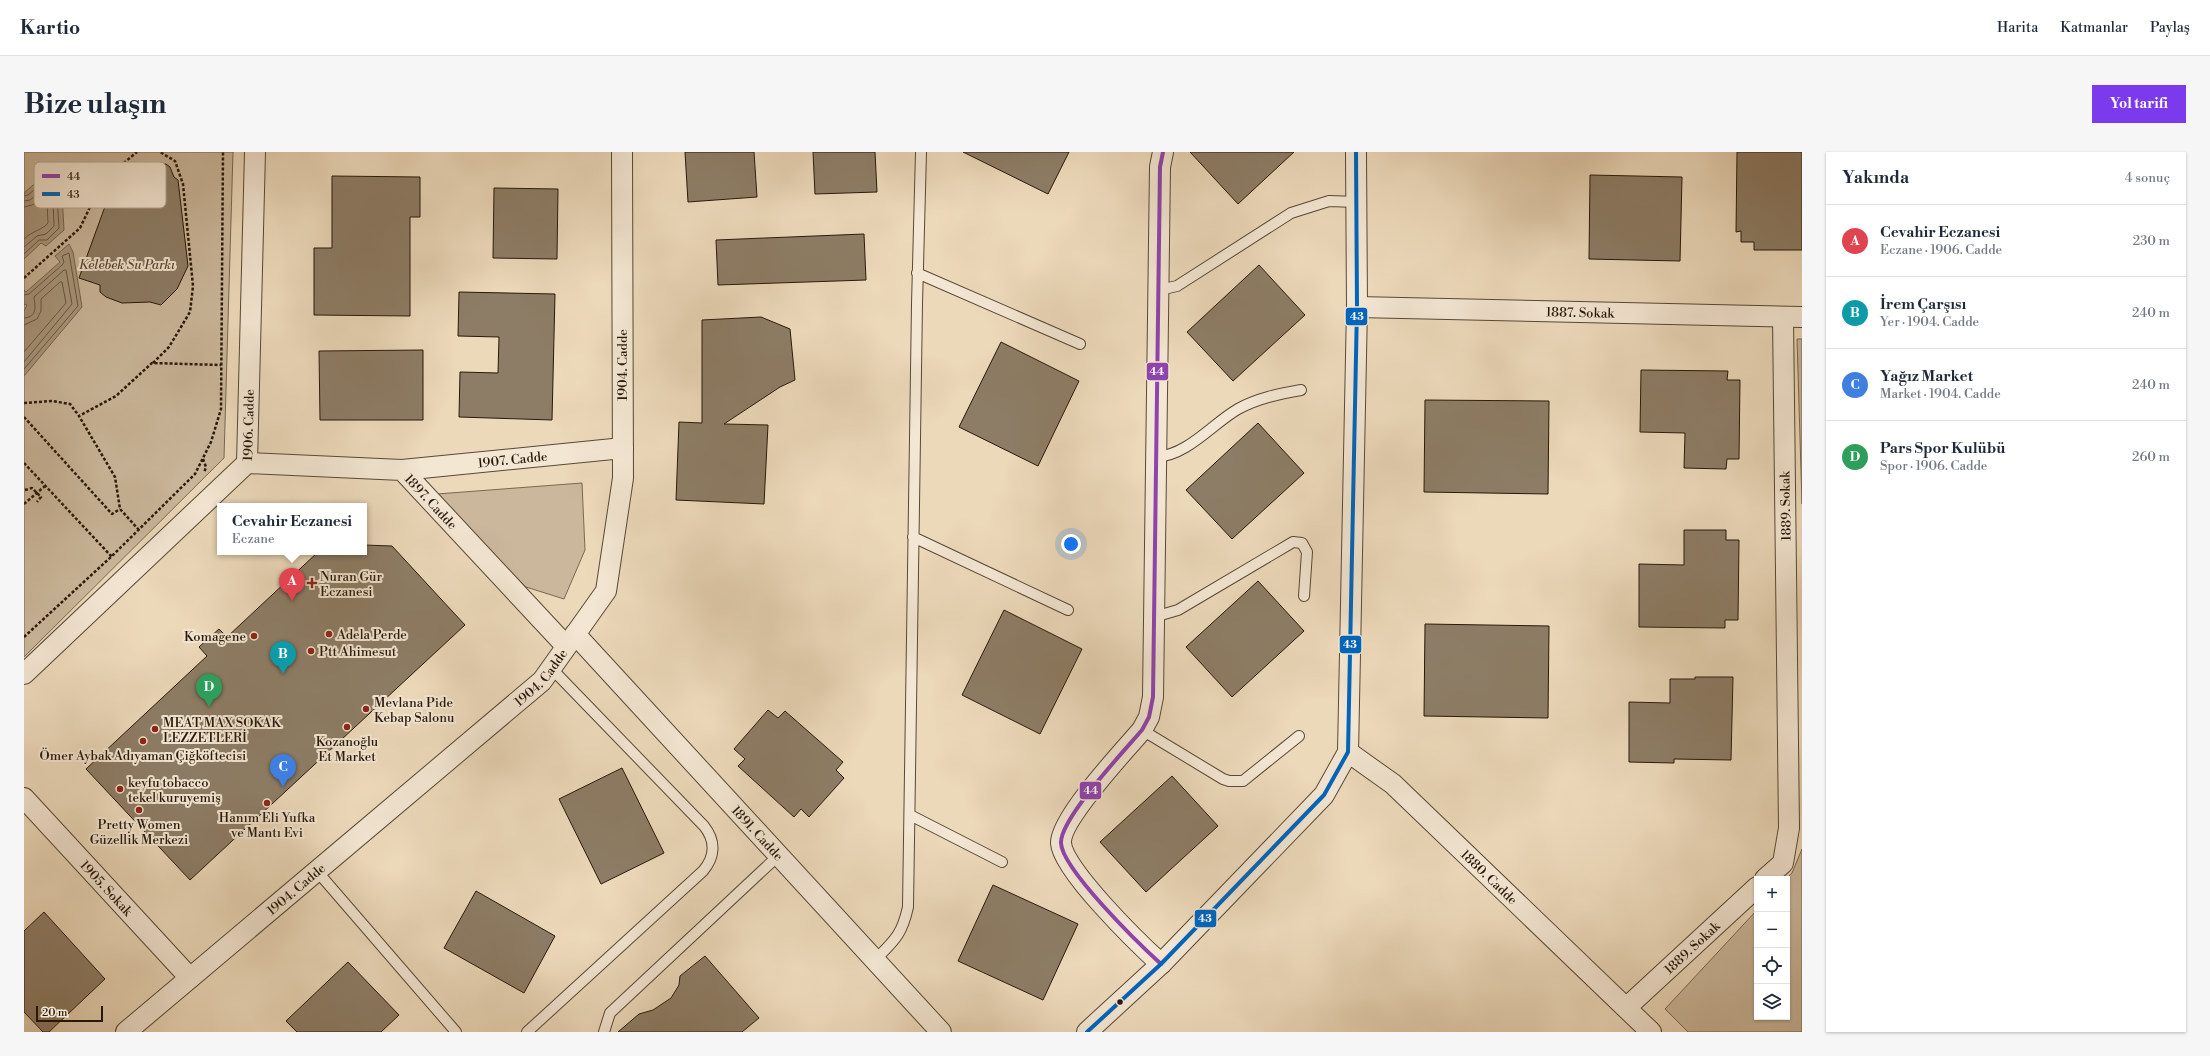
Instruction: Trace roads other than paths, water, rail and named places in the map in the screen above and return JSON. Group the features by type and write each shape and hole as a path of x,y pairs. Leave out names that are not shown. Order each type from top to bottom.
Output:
{"street":[{"name":"1906. Cadde","path":"24,674 247,463 255,152"},
{"path":"1161,964 1141,946 1074,871 1061,843 1064,828 1075,811 1142,730 1149,717 1153,697 1160,167 1163,152"},
{"path":"1087,1032 1161,964 1324,795 1348,752 1357,307 1356,152"},
{"name":"1904. Cadde","path":"126,1032 316,870 542,681 606,591 623,478 621,153"},
{"name":"1887. Sokak","path":"1357,307 1793,317"},
{"name":"1889. Sokak","path":"1768,876 1782,863 1789,828 1793,317"},
{"name":"1907. Cadde","path":"402,470 623,448"},
{"name":"1897. Cadde","path":"247,463 402,470 571,640"},
{"name":"1891. Cadde","path":"571,640 779,856 941,1032"},
{"name":"1880. Cadde","path":"1348,752 1393,784 1627,1007 1651,1032"},
{"name":"1905. Sokak","path":"24,798 190,978"},
{"name":"1889. Sokak","path":"1627,1007 1754,890"}],"lane":[{"path":"875,960 900,934 905,924 908,907 917,273 921,152"},
{"path":"1158,290 1177,286 1291,213 1329,201 1356,202"},
{"path":"917,273 1080,344"},
{"path":"1156,457 1171,455 1224,418 1253,402 1270,396 1301,390"},
{"path":"913,537 1068,610"},
{"path":"1154,617 1178,610 1293,542 1302,543 1307,552 1304,596"},
{"path":"527,1032 703,871 711,860 713,853 712,839 704,826 551,668"},
{"path":"1142,730 1223,779 1235,782 1249,777 1299,736"},
{"path":"910,815 1002,862"},
{"path":"604,1032 610,1013 779,856"},
{"path":"316,870 456,1032"}],"water":[{"path":"34,184 34,208 63,208 64,230 46,246 41,243 24,259 24,193"},
{"path":"69,244 73,252 82,307 24,376 24,311 27,305 24,304 24,290 26,292 60,262 55,256"}],"place":[{"name":"Nuran Gür Eczanesi","path":"312,583"},
{"name":"Cevahir Eczanesi","path":"292,601"},
{"name":"Adela Perde","path":"329,634"},
{"name":"Komagene","path":"254,636"},
{"name":"Ptt Ahimesut","path":"311,651"},
{"name":"İrem Çarşısı","path":"283,674"},
{"name":"Pars Spor Kulübü","path":"209,707"},
{"name":"Mevlana Pide Kebap Salonu","path":"366,709"},
{"name":"Kozanoğlu Et Market","path":"347,727"},
{"name":"MEAT MAX SOKAK LEZZETLERİ","path":"155,729"},
{"name":"Ömer Aybak Adıyaman Çiğköftecisi","path":"143,741"},
{"name":"Yağız Market","path":"283,787"},
{"name":"keyfu tobacco tekel kuruyemiş","path":"120,789"},
{"name":"Hanım Eli Yufka ve Mantı Evi","path":"267,803"},
{"name":"Pretty Women Güzellik Merkezi","path":"139,810"}],"park label":[{"name":"Kelebek Su Parkı","path":"127,264"}]}
